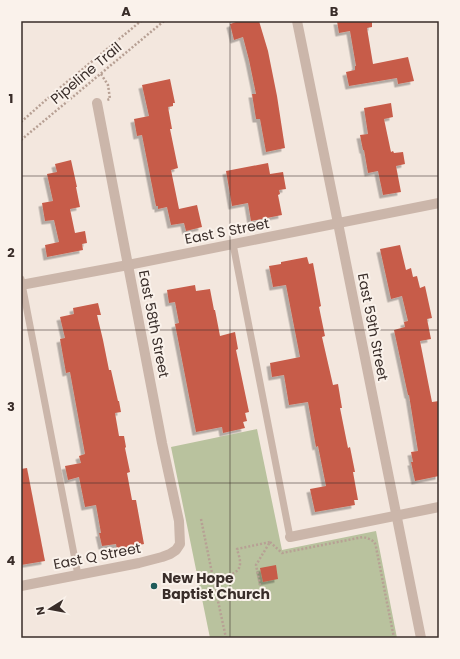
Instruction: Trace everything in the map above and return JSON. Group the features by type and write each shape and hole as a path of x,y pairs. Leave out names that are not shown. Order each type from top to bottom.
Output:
{"street":[{"name":"East 59th Street","path":"297,21 421,638"},
{"name":"East 58th Street","path":"97,103 162,443 179,521 180,544 176,550"},
{"name":"East S Street","path":"21,283 128,265 439,203"},
{"path":"290,537 439,507"},
{"name":"East Q Street","path":"21,586 152,560 170,554 176,550"}],"lane":[{"path":"233,244 290,537"},
{"path":"21,283 78,575"}],"path":[{"path":"21,122 141,21"},
{"name":"Pipeline Trail","path":"21,140 164,21"},
{"path":"97,103 110,99 108,85 101,74"},
{"path":"200,519 226,638"},
{"path":"270,542 282,553 363,537 371,539 375,543 376,547 394,638"},
{"path":"212,578 235,573 239,569 240,563 237,549 270,542"},
{"path":"260,585 256,565 270,542"}],"green space":[{"path":"257,429 282,550 376,531 397,638 210,638 171,447"}],"building":[{"path":"239,21 259,21 268,51 285,148 266,152 260,119 256,119 252,94 256,94 243,37 234,40 230,24"},
{"path":"337,21 372,21 372,27 367,28 373,64 408,57 414,81 398,84 397,78 349,86 346,72 355,70 356,66 350,31 339,33"},
{"path":"170,79 175,103 173,103 173,106 168,107 172,129 170,129 178,168 171,170 179,209 197,205 202,227 186,231 184,223 171,225 167,207 158,209 158,206 156,206 142,135 137,136 134,119 149,116 142,85"},
{"path":"391,103 393,117 384,119 391,152 403,152 405,164 396,166 401,192 383,195 378,171 368,173 360,135 368,134 364,108"},
{"path":"71,160 80,207 70,209 75,233 85,231 87,243 82,244 83,250 47,257 45,245 59,242 54,220 45,221 42,203 53,201 47,174 57,172 55,164"},
{"path":"268,163 270,174 283,172 286,189 279,190 280,194 278,195 282,215 251,221 248,203 232,206 226,171"},
{"path":"400,245 406,270 411,268 413,277 417,276 420,288 425,286 432,318 427,319 431,339 420,341 432,402 439,401 439,476 415,481 411,462 413,462 411,452 418,451 409,395 394,330 405,327 404,322 408,321 402,296 391,299 380,249"},
{"path":"307,257 309,264 313,263 321,306 319,307 325,336 322,337 333,385 338,384 342,408 340,408 348,448 350,447 355,472 353,472 358,500 354,500 355,505 315,512 310,489 326,486 318,446 316,447 308,402 289,405 284,375 272,377 270,363 300,357 286,285 273,287 269,266"},
{"path":"195,285 196,291 210,289 220,336 235,332 238,349 236,350 249,412 245,413 247,421 243,422 245,428 223,433 222,427 196,432 175,324 179,323 175,302 169,303 167,290"},
{"path":"98,303 101,315 97,315 109,370 111,370 121,412 115,413 119,436 124,436 130,472 127,473 132,500 136,500 144,544 117,550 116,544 102,546 96,505 85,507 79,477 68,480 65,466 81,463 79,456 85,454 70,372 66,373 60,339 65,338 60,317 74,314 73,308"},
{"path":"27,468 45,561 21,565 21,469"},
{"path":"276,565 278,579 263,582 260,568"}],"place":[{"name":"New Hope Baptist Church","path":"154,586"}]}
